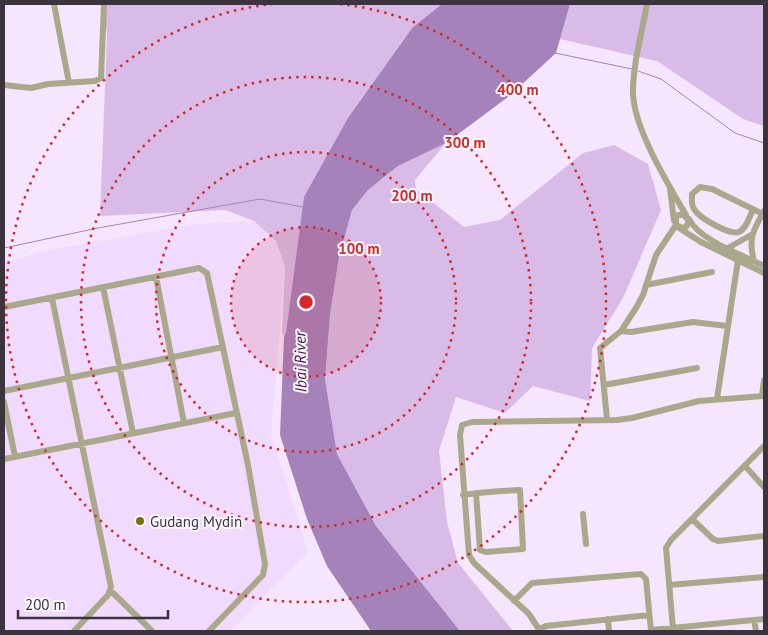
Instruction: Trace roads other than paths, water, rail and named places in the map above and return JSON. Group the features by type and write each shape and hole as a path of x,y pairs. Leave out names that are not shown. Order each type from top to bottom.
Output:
{"street":[{"path":"54,4 69,83"},
{"path":"4,85 31,88 48,84 95,81 102,76 104,4"},
{"path":"647,4 634,81 634,103 638,118 669,186 700,233 764,266"},
{"path":"669,186 676,224 701,242 764,273"},
{"path":"754,209 744,228 738,232 728,231 698,214 691,201 692,194 700,187 706,187 764,212 751,235 750,244 754,261"},
{"path":"607,419 600,348 620,331 636,308 656,255 676,224 680,214 688,217"},
{"path":"676,224 686,227 688,217"},
{"path":"728,248 751,235"},
{"path":"718,399 738,260"},
{"path":"4,307 200,268 207,273 254,494 265,570 263,575 209,631"},
{"path":"646,285 712,272"},
{"path":"156,277 184,423"},
{"path":"103,287 133,433"},
{"path":"52,298 111,591 152,631"},
{"path":"620,331 631,332 692,322 727,326"},
{"path":"4,391 223,347"},
{"path":"604,384 697,368"},
{"path":"649,615 608,619 539,630 528,614 473,561 467,547 460,429 466,423 632,418 699,401 763,396 764,380"},
{"path":"4,402 15,457"},
{"path":"4,459 236,414"},
{"path":"673,629 666,548 764,446"},
{"path":"745,466 764,487"},
{"path":"463,495 476,493 520,490 524,549 486,552 480,550 476,493"},
{"path":"584,514 586,544"},
{"path":"692,519 713,539 718,541 764,536"},
{"path":"514,601 532,583 638,573 646,579 649,615 653,630 764,619"},
{"path":"669,586 764,577"},
{"path":"74,631 111,591"},
{"path":"608,619 609,631"},
{"path":"754,620 756,631"}],"water":[{"name":"Ibai River","path":"442,4 570,4 556,53 508,97 446,143 398,166 368,190 352,210 339,257 330,315 325,379 337,454 376,526 460,631 371,631 327,566 307,519 280,435 284,336 286,333 304,197 348,118 413,27"}],"waterway":[{"path":"555,53 632,69"},
{"path":"638,71 661,79 735,133 764,143"},
{"path":"4,248 98,228 260,199 303,207"}],"place":[{"name":"Gudang Mydin","path":"140,521"}]}
